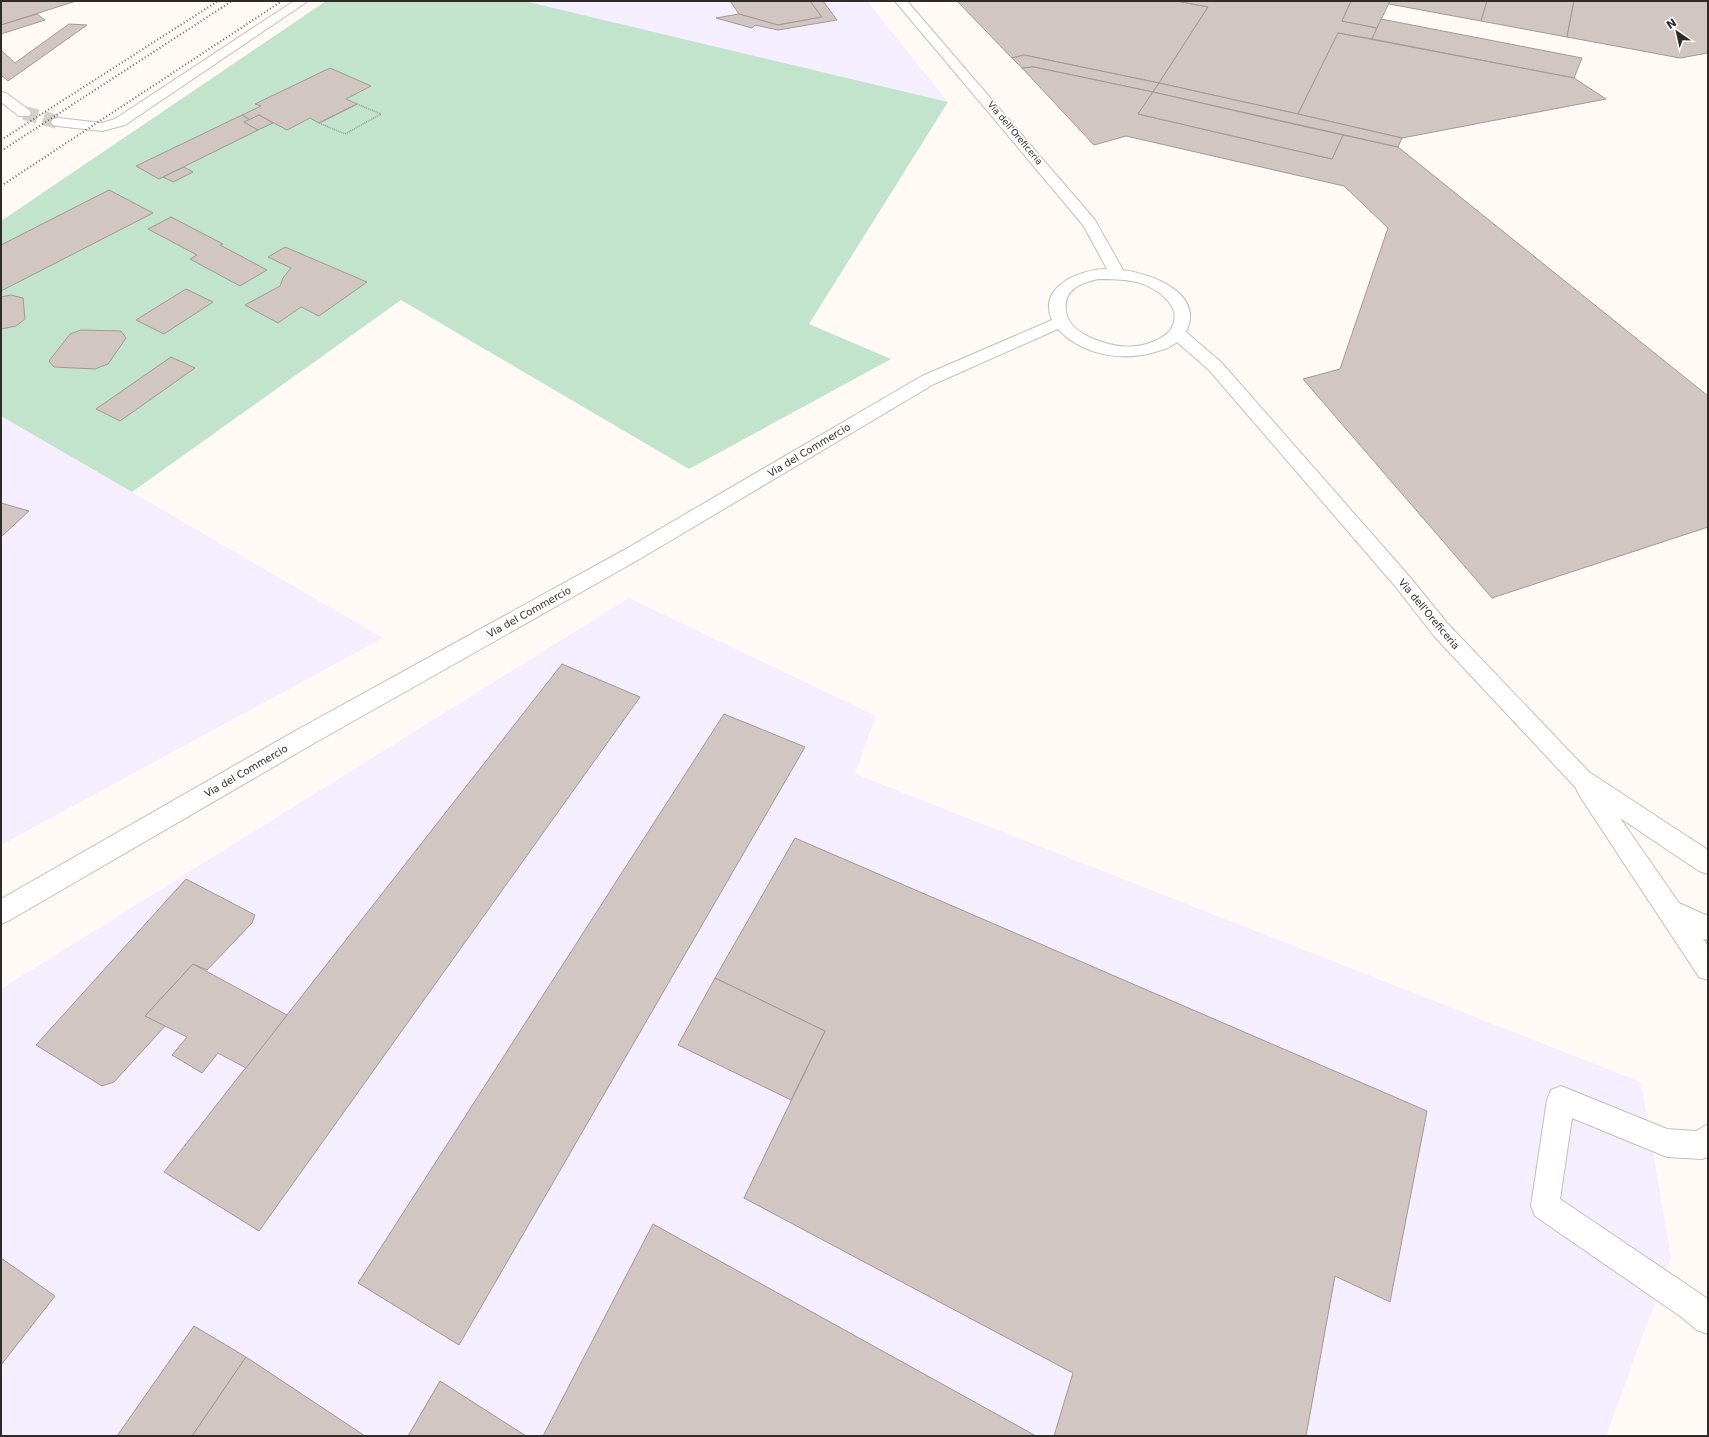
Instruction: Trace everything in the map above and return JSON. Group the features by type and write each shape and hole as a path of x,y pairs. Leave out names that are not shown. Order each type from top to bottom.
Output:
{"street":[{"path":"58,122 102,127 120,122 302,1"},
{"name":"Via dell'Oreficeria","path":"901,1 1090,223 1117,274"},
{"path":"1,96 24,113"},
{"path":"1097,274 1117,274 1139,277 1158,285 1173,295 1182,308 1183,322 1178,334 1165,344 1149,350 1128,352 1107,349 1088,343 1072,334 1061,322 1056,310 1058,297 1066,286 1080,279 1097,274"},
{"name":"Via del Commercio","path":"1,912 296,742 631,555 928,380 1061,322"},
{"name":"Via dell'Oreficeria","path":"1178,334 1215,366 1402,581 1441,630 1581,779 1708,863"},
{"path":"1581,779 1708,968"},
{"path":"1670,912 1702,927 1708,928"},
{"path":"1708,1138 1702,1145 1667,1142 1561,1100 1545,1206 1691,1305 1708,1319"}],"path":[{"path":"357,104 381,114 345,134 319,123 357,104"}],"shaded area":[{"path":"524,1 867,1 948,102 670,36"},
{"path":"1,416 383,638 1,845"},
{"path":"629,598 876,716 855,774 1641,1082 1671,1258 1606,1436 1,1436 1,989"}],"green space":[{"path":"326,1 524,1 948,102 809,324 891,359 689,469 401,300 132,492 1,416 1,221"}],"building":[{"path":"1,1 76,1 1,25"},
{"path":"730,1 810,1 822,17 778,25 739,14"},
{"path":"810,1 823,1 837,20 778,30 755,25 752,28 716,18 739,14 778,25 822,17"},
{"path":"957,1 1177,1 1208,7 1159,83 1024,55 1012,58"},
{"path":"1177,1 1351,1 1342,21 1377,28 1372,39 1338,33 1298,114 1159,83 1208,7"},
{"path":"1351,1 1390,1 1377,28 1342,21"},
{"path":"1390,1 1487,1 1481,21 1389,4"},
{"path":"1487,1 1574,1 1567,37 1481,21"},
{"path":"1574,1 1708,1 1708,53 1680,58 1567,37"},
{"path":"37,14 45,20 1,34 1,25"},
{"path":"1381,19 1582,58 1574,78 1372,39"},
{"path":"69,24 87,25 8,81 1,75 1,50 15,63"},
{"path":"1338,33 1574,78 1606,99 1402,138 1298,114"},
{"path":"1024,55 1159,83 1153,92 1034,67 1022,68 1012,58"},
{"path":"1034,67 1153,92 1138,114 1332,159 1343,135 1398,147 1708,396 1708,527 1492,598 1303,379 1340,369 1388,228 1344,186 1126,136 1094,145 1022,68"},
{"path":"330,68 371,86 346,99 357,104 319,123 310,118 287,130 259,115 250,120 242,115 261,106 255,104"},
{"path":"1159,83 1402,138 1398,147 1153,92"},
{"path":"1153,92 1343,135 1332,159 1138,114"},
{"path":"242,115 250,120 244,122 258,130 159,179 136,166"},
{"path":"259,115 273,123 258,130 244,122"},
{"path":"184,167 193,172 173,182 163,177"},
{"path":"109,190 153,213 1,291 1,245"},
{"path":"171,217 223,244 220,245 267,270 240,286 190,259 197,255 148,229"},
{"path":"285,247 367,282 319,316 301,307 278,323 245,305 280,286 283,278 291,268 268,257"},
{"path":"186,289 213,302 164,334 136,320"},
{"path":"11,295 23,298 25,319 16,326 1,329 1,297"},
{"path":"81,330 121,331 126,338 108,364 95,369 54,367 49,361 70,334"},
{"path":"171,357 195,368 120,421 96,409"},
{"path":"1,503 29,511 1,537"},
{"path":"562,664 640,697 259,1231 164,1172"},
{"path":"724,714 805,747 459,1345 358,1283"},
{"path":"795,838 1427,1111 1390,1302 1335,1276 1306,1436 1054,1436 1073,1373 744,1198 825,1031 715,978"},
{"path":"186,879 255,915 252,923 207,970 193,964 145,1016 166,1025 114,1082 102,1086 36,1045"},
{"path":"193,964 287,1015 246,1068 218,1053 202,1073 172,1055 187,1037 145,1016"},
{"path":"715,978 825,1031 791,1100 678,1045"},
{"path":"653,1224 1036,1436 543,1436"},
{"path":"1,1258 55,1296 1,1365"},
{"path":"194,1326 246,1357 192,1436 117,1436"},
{"path":"246,1357 365,1436 192,1436"},
{"path":"440,1381 526,1436 408,1436"}],"tunnel":[{"path":"24,113 58,122"}],"railway":[{"path":"1,140 218,1"},
{"path":"1,151 232,1"},
{"path":"1,186 282,1"}]}
